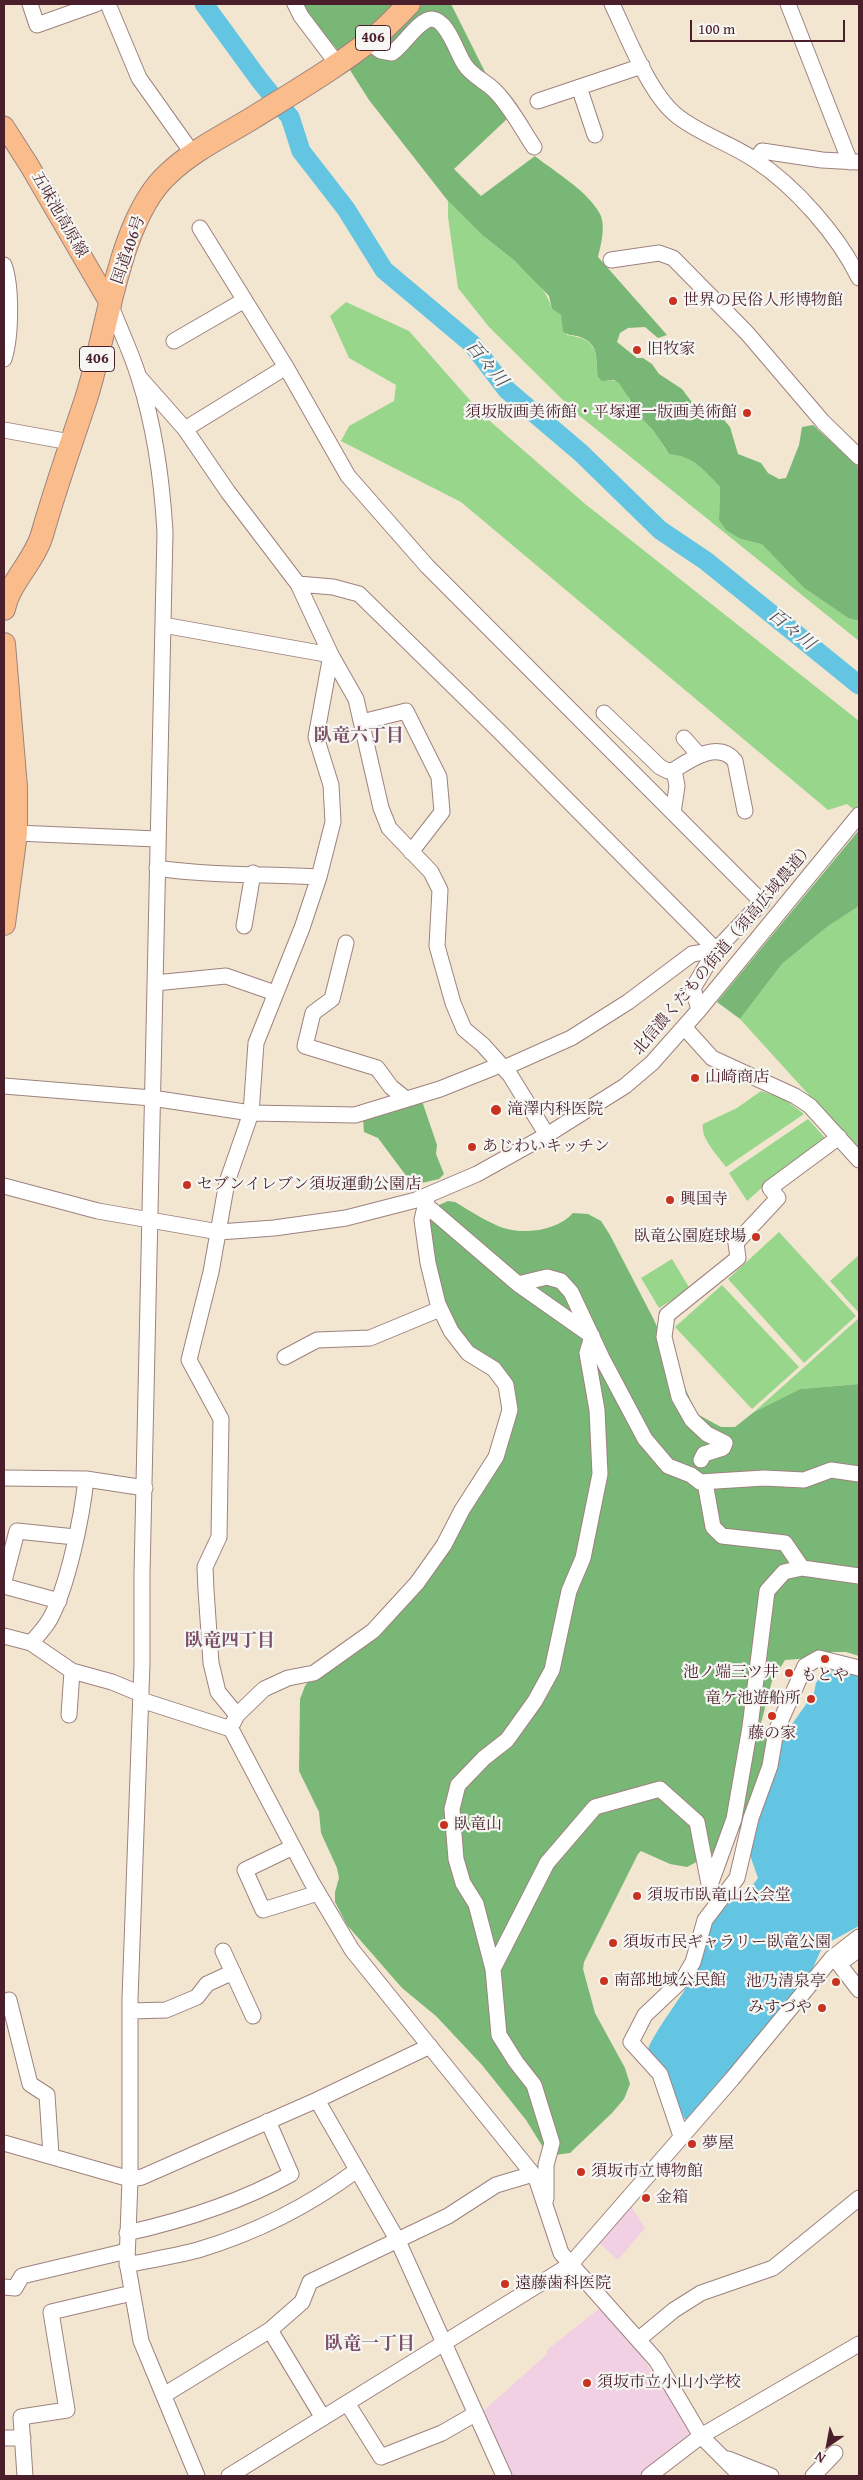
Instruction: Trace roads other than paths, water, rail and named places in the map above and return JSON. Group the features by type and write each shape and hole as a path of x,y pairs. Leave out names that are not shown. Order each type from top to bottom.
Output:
{"highway":[{"name":"国道406号","path":"4,610 6,598 41,540 70,442 86,399 124,253 148,198 167,174 193,154 335,67 368,42 409,4"},
{"path":"4,644 16,787 10,829 4,924"}],"main road":[{"name":"五味池高原線","path":"4,126 30,165 111,306"}],"street":[{"path":"30,4 37,24 96,4"},
{"path":"108,4 139,78 193,154"},
{"path":"295,4 335,67"},
{"path":"612,4 642,66 660,97 675,115 715,140 755,160 812,210 846,252 859,278"},
{"path":"755,160 762,151 822,160 854,162 788,4"},
{"path":"368,42 381,51 392,53 402,46 420,23 432,19 444,25 465,66 494,90 534,146"},
{"path":"538,101 642,66"},
{"path":"579,87 595,135"},
{"path":"200,228 243,301 286,367 348,476 427,566 762,902 716,950 693,988 699,1010"},
{"path":"611,260 659,253 673,258 747,333 823,422 859,457"},
{"path":"4,265 8,285 8,322 4,359"},
{"path":"174,341 243,301"},
{"path":"111,306 139,377 153,432 162,487 165,532 127,2258 141,2341 197,2476"},
{"path":"185,429 286,367"},
{"path":"139,377 185,429 228,492 298,584 331,656 356,698 380,808 389,828 431,872 440,890 437,946 448,978 453,1003 464,1029 483,1044 510,1075 547,1135"},
{"path":"4,430 70,442"},
{"path":"298,584 333,587 359,594 499,731 716,950"},
{"path":"163,625 331,656"},
{"path":"331,656 316,737 331,785 333,822 319,877 284,976 275,993 256,1043 251,1113 227,1182 219,1232 189,1360 222,1419 219,1538 205,1567 211,1664 218,1692 293,1847 352,1950 533,2174 541,2189 561,2253 656,2360 701,2436 741,2476"},
{"path":"362,722 406,711 439,778 442,812 411,852"},
{"path":"604,713 660,767 668,771 674,770 700,755 719,752 730,756 735,762 746,811"},
{"path":"684,738 700,755"},
{"path":"673,813 677,786 674,770"},
{"name":"北信濃くだもの街道（須高広域農道）","path":"4,1186 98,1211 219,1232 274,1228 346,1218 416,1200 427,1200 547,1135 625,1086 652,1063 699,1010 859,815"},
{"path":"10,829 157,839"},
{"path":"157,868 200,874 254,873 319,877"},
{"path":"244,926 254,873"},
{"path":"346,943 332,998 313,1013 305,1046 377,1068 391,1086 406,1099"},
{"path":"4,1086 152,1098 251,1113 355,1115 440,1088 500,1065 506,1067 571,1038 628,1002 692,954 716,950"},
{"path":"155,983 226,976 275,993"},
{"path":"684,1027 712,1058 795,1096 810,1106 859,1160"},
{"path":"701,1460 704,1454 724,1448 725,1444 707,1434 692,1420 679,1397 664,1337 667,1315 672,1308 738,1258 736,1243 778,1198 770,1188 839,1138"},
{"path":"234,1722 264,1689 288,1678 314,1673 373,1631 417,1582 444,1546 462,1510 496,1458 510,1410 506,1385 494,1369 468,1353 451,1331 440,1309 428,1263 422,1220 427,1200 518,1284 592,1336"},
{"path":"518,1284 547,1276 561,1281 571,1292 645,1439 668,1466 691,1475 706,1484 764,1478 804,1480 831,1470 859,1474"},
{"path":"285,1357 317,1340 370,1338 440,1309"},
{"path":"546,2199 546,2166 552,2143 534,2085 516,2062 499,2035 493,1969 476,1904 463,1883 456,1859 452,1809 458,1785 484,1758 507,1740 535,1701 552,1670 569,1591 583,1558 600,1474 597,1410 587,1353 592,1336"},
{"path":"4,1478 86,1479 145,1488"},
{"path":"31,1643 49,1621 59,1601 83,1509 86,1479"},
{"path":"706,1484 713,1527 722,1536 785,1543 802,1568"},
{"path":"4,1581 17,1531 75,1537"},
{"path":"710,1885 734,1819 750,1727 767,1591 784,1572 802,1568 859,1576"},
{"path":"4,1586 59,1601"},
{"path":"4,1636 31,1643 72,1671 112,1682 140,1697 234,1722"},
{"path":"681,2136 660,2074 631,2042 644,2015 683,1979 693,1962 705,1920 737,1878 751,1818 770,1766 776,1731 805,1666 819,1658 859,1668"},
{"path":"69,1715 72,1671"},
{"path":"493,1969 547,1863 595,1807 660,1789 697,1822 710,1885"},
{"path":"293,1847 244,1870 263,1910 318,1893"},
{"path":"710,1885 737,1878"},
{"path":"228,2476 570,2265 732,2079 832,1958 859,1937"},
{"path":"859,1950 839,1964 859,1990"},
{"path":"223,1951 253,2016"},
{"path":"131,2011 166,2010 197,1997 207,1984 233,1972"},
{"path":"9,2000 30,2084 46,2095 50,2155"},
{"path":"4,2142 130,2179 142,2177 317,2100 430,2046"},
{"path":"317,2100 398,2241 504,2476"},
{"path":"127,2233 182,2220 227,2204 292,2174 268,2121"},
{"path":"4,2287 16,2288 22,2276 127,2258 198,2250 282,2218 328,2192 357,2170"},
{"path":"164,2395 270,2330 302,2302 310,2282 448,2216 496,2185 533,2174"},
{"path":"639,2339 674,2310 701,2293 773,2268 859,2198"},
{"path":"25,2476 21,2417 67,2410 51,2312 132,2293"},
{"path":"270,2330 323,2418"},
{"path":"650,2476 701,2436 859,2344"},
{"path":"347,2403 381,2457 442,2433 475,2414"},
{"path":"4,2438 23,2438"},
{"path":"813,2476 835,2453"},
{"path":"722,2457 770,2476"}],"water":[{"path":"836,1670 859,1675 859,1926 826,1944 821,1950 812,1970 726,2076 688,2119 685,2119 648,2051 649,2046 692,1978 716,1918 725,1906 750,1887 758,1878 751,1858 751,1847 783,1737 814,1693 816,1683 822,1675 828,1671"}],"waterway":[{"name":"百々川","path":"204,4 261,82 290,117 301,151 346,209 384,270 472,344 507,390 581,453 660,530 706,561 859,685"}],"place":[{"name":"世界の民俗人形博物館","path":"673,301"},
{"name":"旧牧家","path":"637,350"},
{"name":"須坂版画美術館・平塚運一版画美術館","path":"747,413"},
{"name":"山崎商店","path":"695,1078"},
{"name":"滝澤内科医院","path":"496,1110"},
{"name":"あじわいキッチン","path":"472,1147"},
{"name":"セブンイレブン須坂運動公園店","path":"187,1185"},
{"name":"興国寺","path":"670,1200"},
{"name":"臥竜公園庭球場","path":"756,1237"},
{"name":"もとや","path":"825,1659"},
{"name":"池ノ端三ツ井","path":"789,1673"},
{"name":"竜ケ池遊船所","path":"811,1699"},
{"name":"藤の家","path":"772,1716"},
{"name":"臥竜山","path":"444,1825"},
{"name":"須坂市臥竜山公会堂","path":"637,1896"},
{"name":"須坂市民ギャラリー臥竜公園","path":"613,1943"},
{"name":"南部地域公民館","path":"604,1981"},
{"name":"池乃清泉亭","path":"836,1982"},
{"name":"みすづや","path":"822,2008"},
{"name":"夢屋","path":"692,2144"},
{"name":"須坂市立博物館","path":"581,2172"},
{"name":"金箱","path":"646,2198"},
{"name":"遠藤歯科医院","path":"505,2284"},
{"name":"須坂市立小山小学校","path":"587,2383"}],"district":[{"name":"臥竜六丁目","path":"359,736"},
{"name":"臥竜四丁目","path":"230,1641"},
{"name":"臥竜一丁目","path":"370,2344"}]}
